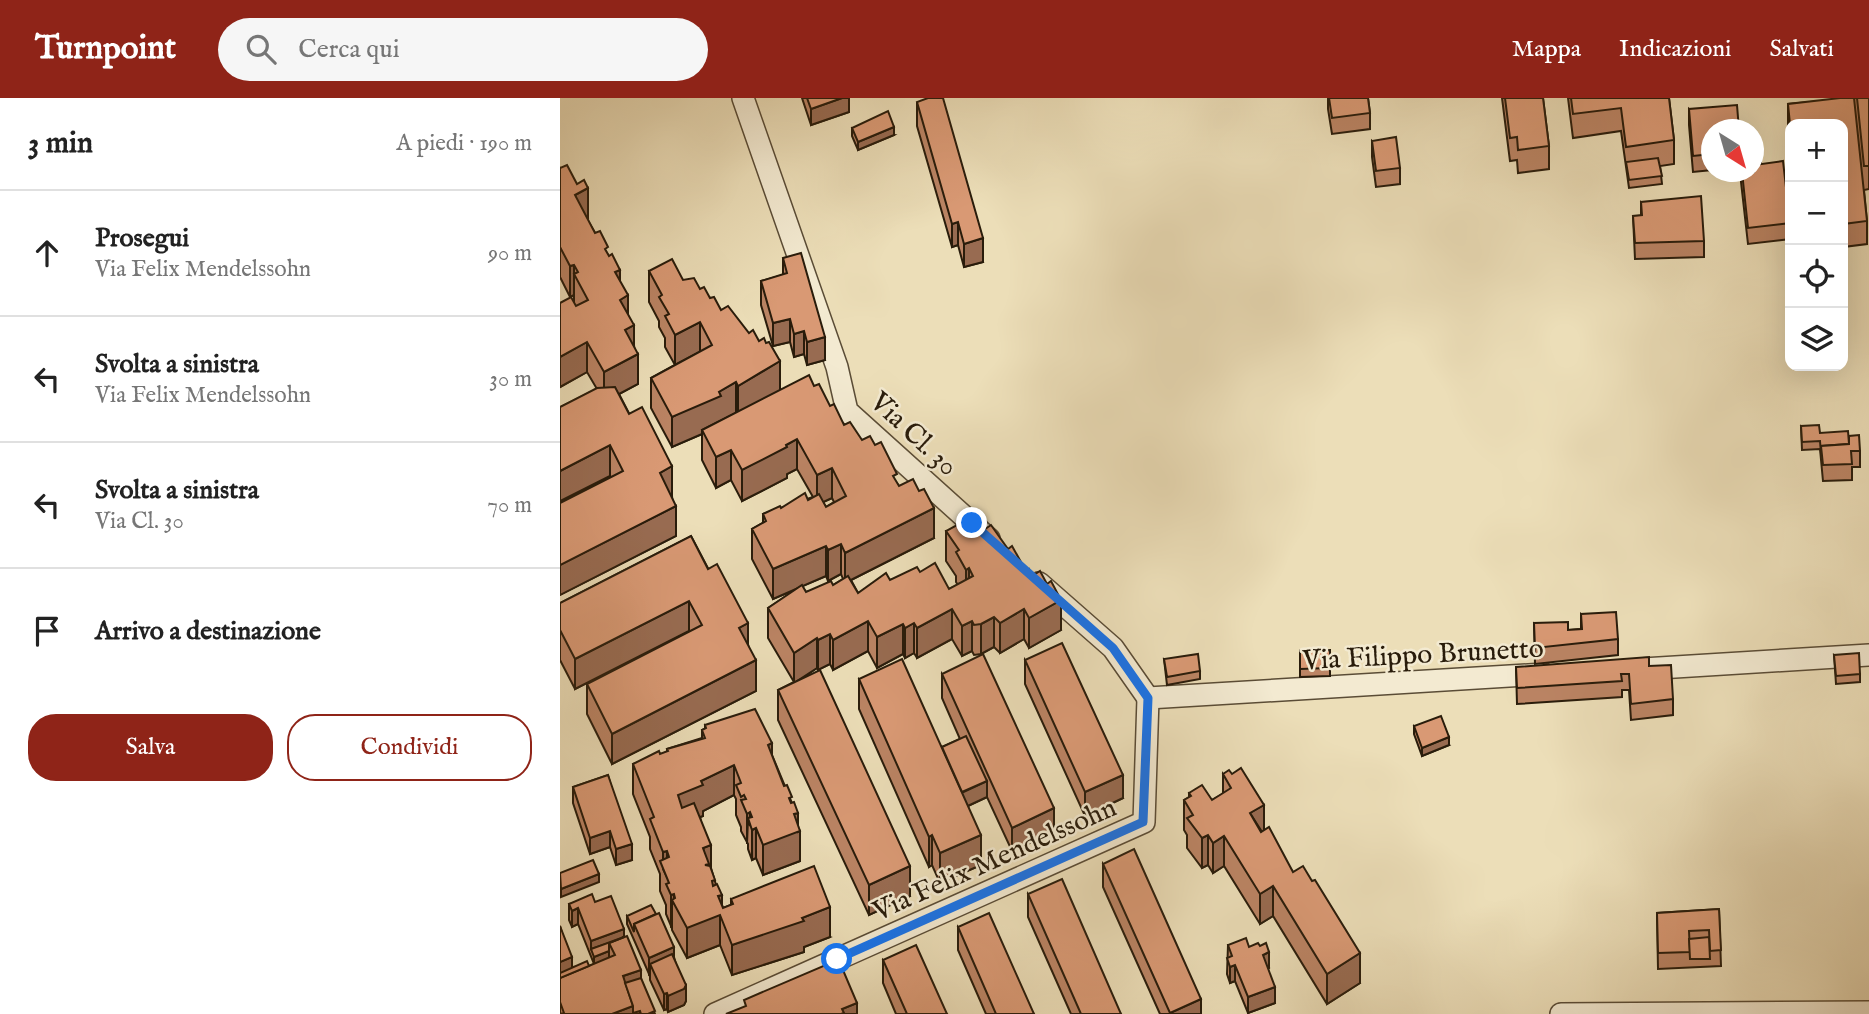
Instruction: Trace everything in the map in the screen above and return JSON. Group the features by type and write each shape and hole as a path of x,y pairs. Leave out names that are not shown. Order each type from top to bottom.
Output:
{"street":[{"name":"Via Cl. 30","path":"743,98 837,367 847,411 1002,550"},
{"path":"1022,568 1113,648 1148,698"},
{"path":"1619,670 1869,655"},
{"name":"Via Filippo Brunetto","path":"1148,698 1564,673"},
{"name":"Via Felix Mendelssohn","path":"715,1014 1143,822 1148,698"},
{"path":"1561,1014 1869,1012"}],"building":[{"path":"807,98 842,98 811,109"},
{"path":"928,98 943,98 983,238 964,244 958,222 952,224 917,102"},
{"path":"1329,98 1368,98 1370,113 1332,118"},
{"path":"1505,98 1543,98 1549,146 1518,150 1517,137 1510,138"},
{"path":"1571,98 1669,98 1674,140 1626,147 1621,108 1573,114"},
{"path":"1854,98 1867,221 1848,223 1848,119 1790,119 1788,104"},
{"path":"1857,98 1869,98 1869,166 1864,166"},
{"path":"1737,105 1738,119 1701,119 1701,155 1693,156 1689,109"},
{"path":"888,111 894,127 858,142 852,128"},
{"path":"1396,137 1400,168 1376,171 1372,141"},
{"path":"1658,158 1662,176 1629,180 1626,162"},
{"path":"1783,161 1785,224 1748,228 1743,182 1764,182 1764,164"},
{"path":"567,165 577,184 584,180 588,188 575,195 595,233 600,231 608,247 605,249 609,256 612,254 620,270 615,272 628,295 620,300 634,325 625,330 638,354 604,372 587,342 560,357 560,303 571,297 576,306 588,300 574,274 578,272 574,265 570,266 560,247 560,168"},
{"path":"1701,196 1704,241 1635,243 1633,216 1642,215 1641,202"},
{"path":"801,253 825,337 807,342 804,331 794,334 790,319 773,323 761,281 787,273 783,258"},
{"path":"672,259 683,280 694,278 700,289 704,287 710,298 714,297 721,310 728,306 749,333 753,330 759,341 764,338 766,343 769,342 780,361 738,386 736,382 719,392 721,396 672,417 651,378 712,345 700,322 675,335 665,316 669,314 649,271"},
{"path":"809,375 814,386 819,384 830,406 834,404 844,425 850,422 862,440 870,436 875,445 881,442 897,474 893,476 899,486 913,479 919,491 924,489 934,508 845,553 841,544 828,550 826,546 773,569 752,529 766,521 763,514 780,506 781,508 805,493 808,500 819,494 826,507 846,496 832,468 817,475 797,439 742,470 731,450 716,457 702,430"},
{"path":"615,387 629,414 642,407 672,466 660,473 676,506 560,565 560,503 623,471 610,445 560,471 560,407 597,388"},
{"path":"1819,425 1820,433 1848,431 1849,444 1821,446 1821,454 1820,441 1802,442 1801,426"},
{"path":"1859,435 1860,451 1851,451 1852,464 1823,465 1821,446 1849,444 1849,436"},
{"path":"977,514 985,529 991,525 1008,549 1012,546 1026,571 1029,569 1032,576 1040,571 1047,584 1051,581 1061,600 1029,618 1024,609 1000,623 994,617 981,624 974,625 972,621 962,626 952,609 917,628 914,623 905,628 903,624 877,637 868,621 833,640 830,634 818,640 817,638 794,653 768,608 802,585 806,592 831,581 833,585 848,576 858,593 886,573 890,580 917,567 920,572 935,563 949,589 973,576 969,568 966,570 956,552 959,550 946,531"},
{"path":"691,536 708,569 717,564 748,623 739,628 756,660 612,734 587,684 702,625 689,601 575,659 560,630 560,603"},
{"path":"1616,612 1618,639 1535,648 1534,623 1568,622 1568,630 1582,629 1581,614"},
{"path":"1062,643 1123,775 1085,792 1025,660"},
{"path":"1330,650 1330,668 1300,669 1300,651"},
{"path":"1859,653 1860,674 1836,676 1834,655"},
{"path":"983,654 1054,808 1012,828 942,674"},
{"path":"1198,654 1200,671 1167,677 1164,659"},
{"path":"1649,657 1649,666 1671,665 1673,699 1631,704 1629,674 1621,674 1622,681 1517,688 1516,667"},
{"path":"902,659 981,835 940,853 932,835 929,837 859,679"},
{"path":"820,670 910,866 869,885 778,690"},
{"path":"755,709 772,743 768,745 784,786 787,785 792,797 789,798 791,803 794,802 798,813 794,814 800,831 763,845 756,828 752,830 748,818 752,817 750,812 747,814 741,800 746,799 744,795 741,797 736,785 741,783 734,765 701,781 703,785 678,795 682,808 694,803 711,845 703,848 709,864 705,865 710,866 715,880 712,881 713,886 717,884 722,895 718,896 723,908 733,904 731,899 814,866 830,907 802,918 804,921 732,945 720,915 687,928 672,900 675,898 674,894 671,895 666,884 669,883 660,861 669,857 667,851 663,852 650,819 654,817 633,764 659,751 660,754 668,751 667,749 705,738 702,730 706,728 705,725"},
{"path":"1441,716 1449,737 1422,748 1414,726"},
{"path":"966,736 987,781 962,792 942,747"},
{"path":"1241,768 1264,805 1250,813 1261,832 1269,827 1293,872 1303,866 1312,881 1315,880 1360,953 1327,974 1273,886 1260,894 1224,836 1213,843 1208,835 1202,838 1187,818 1193,815 1184,800 1191,796 1189,793 1202,785 1212,800 1231,788 1223,774 1229,770 1232,774"},
{"path":"608,775 632,844 616,849 610,831 590,838 573,787"},
{"path":"1134,849 1201,999 1170,1013 1103,864"},
{"path":"593,860 599,874 561,889 560,873"},
{"path":"1062,879 1121,1014 1081,1014 1028,894"},
{"path":"592,894 595,902 611,896 624,929 591,941 578,908 572,911 569,904"},
{"path":"651,905 656,914 634,924 634,932 627,916"},
{"path":"1719,909 1721,950 1710,951 1709,930 1689,931 1690,952 1658,953 1657,913"},
{"path":"659,913 674,947 649,958 634,924"},
{"path":"989,913 1034,1014 996,1014 958,927"},
{"path":"560,926 572,957 560,962"},
{"path":"627,936 641,970 623,976 633,1006 612,1014 560,1014 564,1013 560,1002 560,978 615,955 609,943"},
{"path":"624,937 609,943 609,951 594,957 591,949"},
{"path":"1709,937 1710,959 1690,959 1689,939"},
{"path":"1246,938 1249,947 1266,943 1269,952 1263,955 1275,987 1248,997 1235,965 1230,967 1227,958 1232,956 1228,945"},
{"path":"916,945 947,1014 907,1014 883,960"},
{"path":"672,954 686,985 684,989 668,996 667,993 664,994 650,964"},
{"path":"587,961 589,966 560,978 560,973"},
{"path":"835,961 840,963 857,1003 842,1009 844,1013 726,1014 746,1006 744,1000"},
{"path":"641,978 655,1011 648,1014 641,1014 640,1011 633,1013 625,983"}],"route":[{"path":"837,959 1143,822 1148,698 1113,648 972,523"}]}
